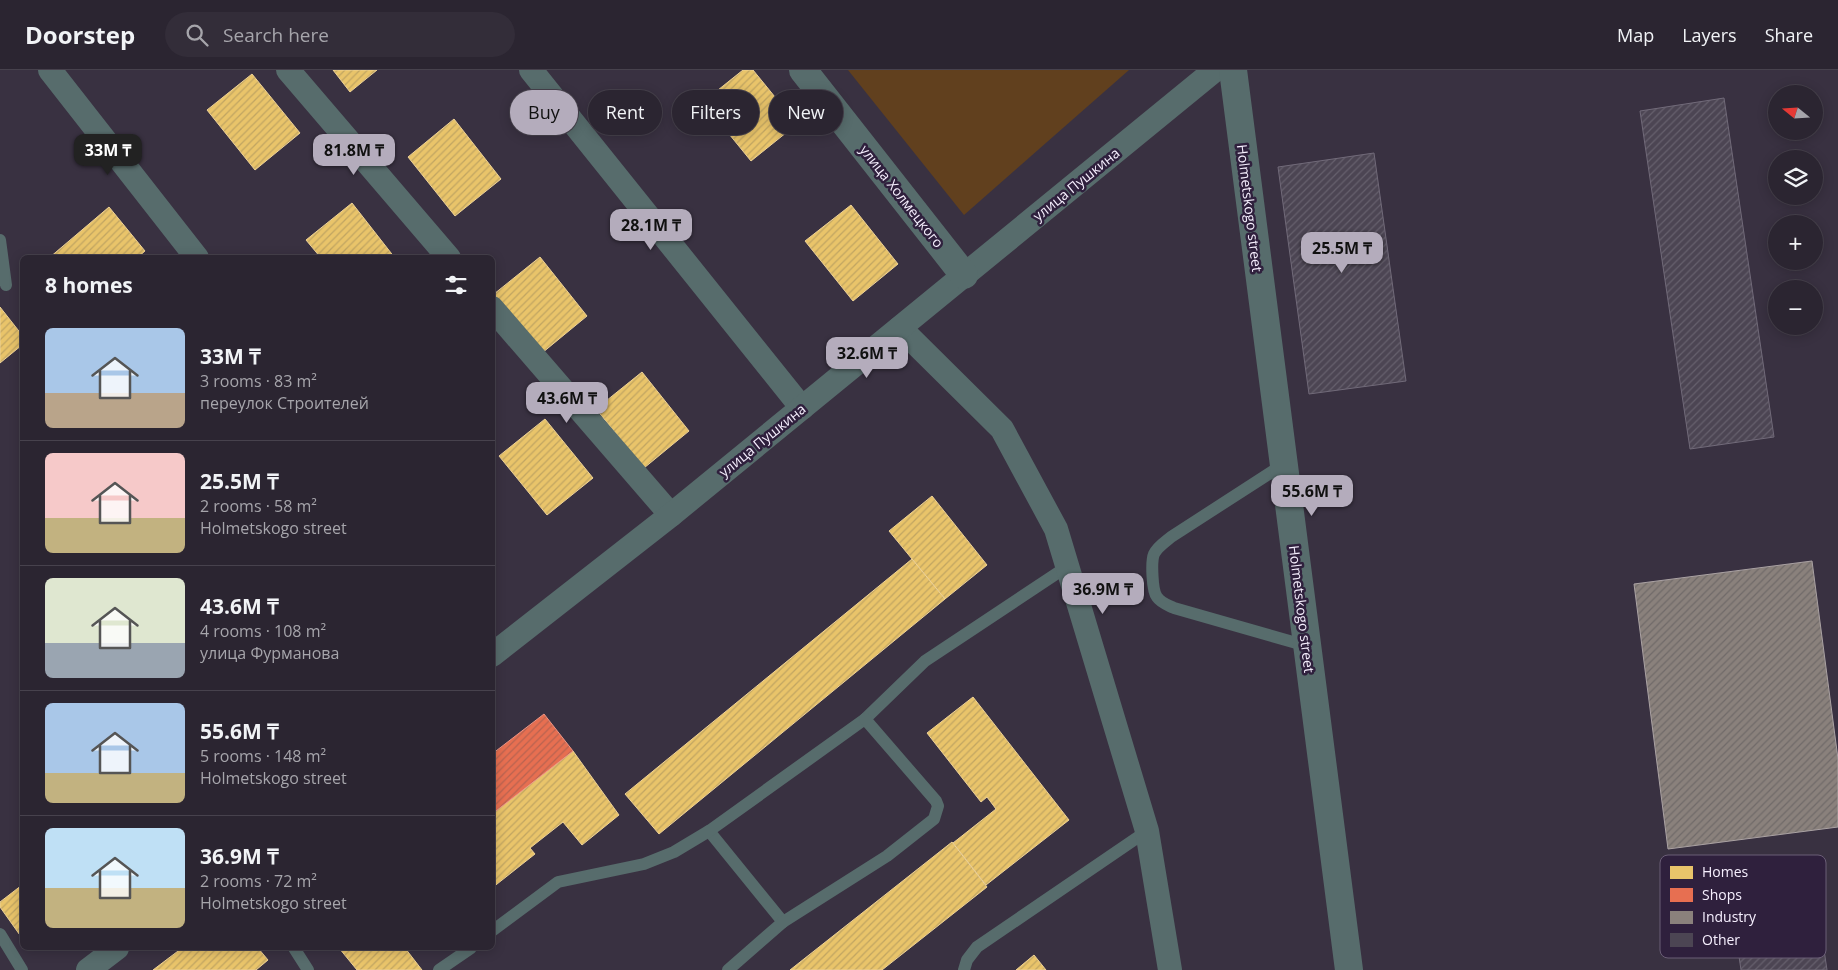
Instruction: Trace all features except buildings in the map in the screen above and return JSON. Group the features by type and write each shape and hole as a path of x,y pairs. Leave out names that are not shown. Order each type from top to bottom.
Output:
{"street":[{"path":"50,70 195,255"},
{"path":"288,70 446,255"},
{"path":"531,70 802,408"},
{"name":"улица Холмецкого","path":"803,70 964,275"},
{"name":"улица Пушкина","path":"496,645 671,515 1215,70"},
{"name":"Holmetskogo street","path":"1233,70 1349,970"},
{"path":"495,311 671,515"},
{"path":"900,328 1002,429 1056,529 1147,831 1170,970"},
{"path":"88,970 114,950"}],"lane":[{"path":"0,240 6,285"},
{"path":"1284,464 1171,537 1158,548 1152,562 1154,590 1157,597 1163,603 1174,608 1307,646"},
{"path":"495,929 558,882 644,864 674,852 709,831 865,719 925,661 1068,566"},
{"path":"728,970 783,922 887,856 934,819 938,806 936,800 865,719"},
{"path":"709,831 783,922"},
{"path":"964,970 967,960 977,947 1147,831"},
{"path":"0,934 22,970"},
{"path":"295,950 308,970"},
{"path":"443,969 468,950"}],"shaded area":[{"path":"848,70 1129,70 964,215"}]}
